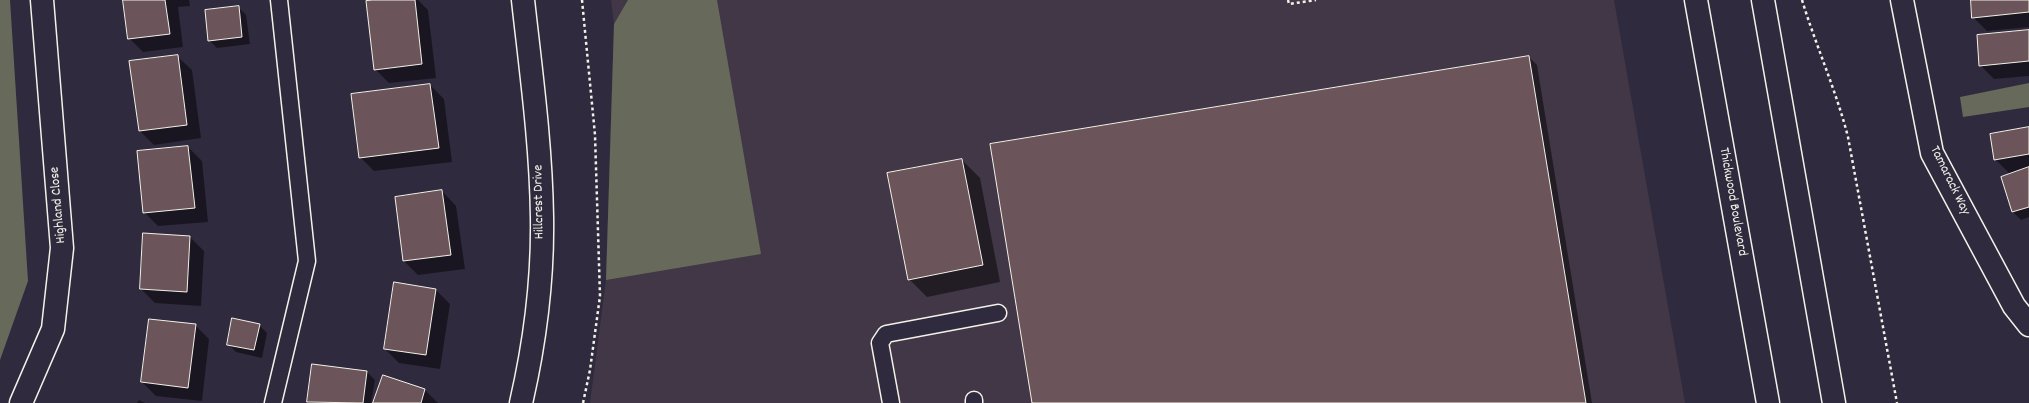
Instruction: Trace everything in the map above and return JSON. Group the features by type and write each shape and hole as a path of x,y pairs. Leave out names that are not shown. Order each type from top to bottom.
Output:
{"street":[{"name":"Highland Close","path":"21,403 53,329 62,248 42,0"},
{"name":"Hillcrest Drive","path":"521,403 531,358 540,280 542,217 538,147 523,0"},
{"name":"Thickwood Boulevard","path":"1696,0 1768,403"},
{"path":"1763,0 1834,403"},
{"name":"Tamarack Way","path":"1902,0 1932,153 2014,306 2029,325"}],"lane":[{"path":"273,403 307,260 278,0"},
{"path":"891,403 880,343 886,334 998,313"}],"path":[{"path":"582,0 595,135 600,296 590,370 583,403"},
{"path":"1288,0 1289,4 1316,0"},
{"path":"1802,0 1842,111 1897,403"}],"shaded area":[{"path":"611,0 1614,0 1685,403 590,403 606,280 614,24"}],"green space":[{"path":"0,0 10,0 28,281 0,360"},
{"path":"628,0 717,0 761,254 606,280 614,24"},
{"path":"2029,83 2029,107 1963,117 1960,97"}],"building":[{"path":"123,0 165,0 170,34 128,39"},
{"path":"415,0 422,64 374,70 366,1"},
{"path":"1971,0 2029,0 2029,12 1972,18"},
{"path":"239,6 242,37 208,41 205,10"},
{"path":"2029,30 2029,61 1979,66 1977,35"},
{"path":"178,55 187,125 139,131 129,61"},
{"path":"1529,56 1586,403 1032,403 990,144"},
{"path":"430,84 439,148 359,158 351,94"},
{"path":"2029,127 2029,154 1994,160 1990,134"},
{"path":"188,146 195,208 143,213 137,151"},
{"path":"962,159 983,265 908,280 887,173"},
{"path":"2029,167 2029,207 2012,212 2001,177"},
{"path":"442,190 451,255 403,261 395,197"},
{"path":"143,233 190,236 187,292 140,289"},
{"path":"394,282 436,289 426,355 384,349"},
{"path":"232,318 260,324 254,350 227,345"},
{"path":"149,319 196,324 188,388 141,382"},
{"path":"312,364 367,371 363,403 307,402"},
{"path":"383,375 425,389 421,403 373,403"}]}
